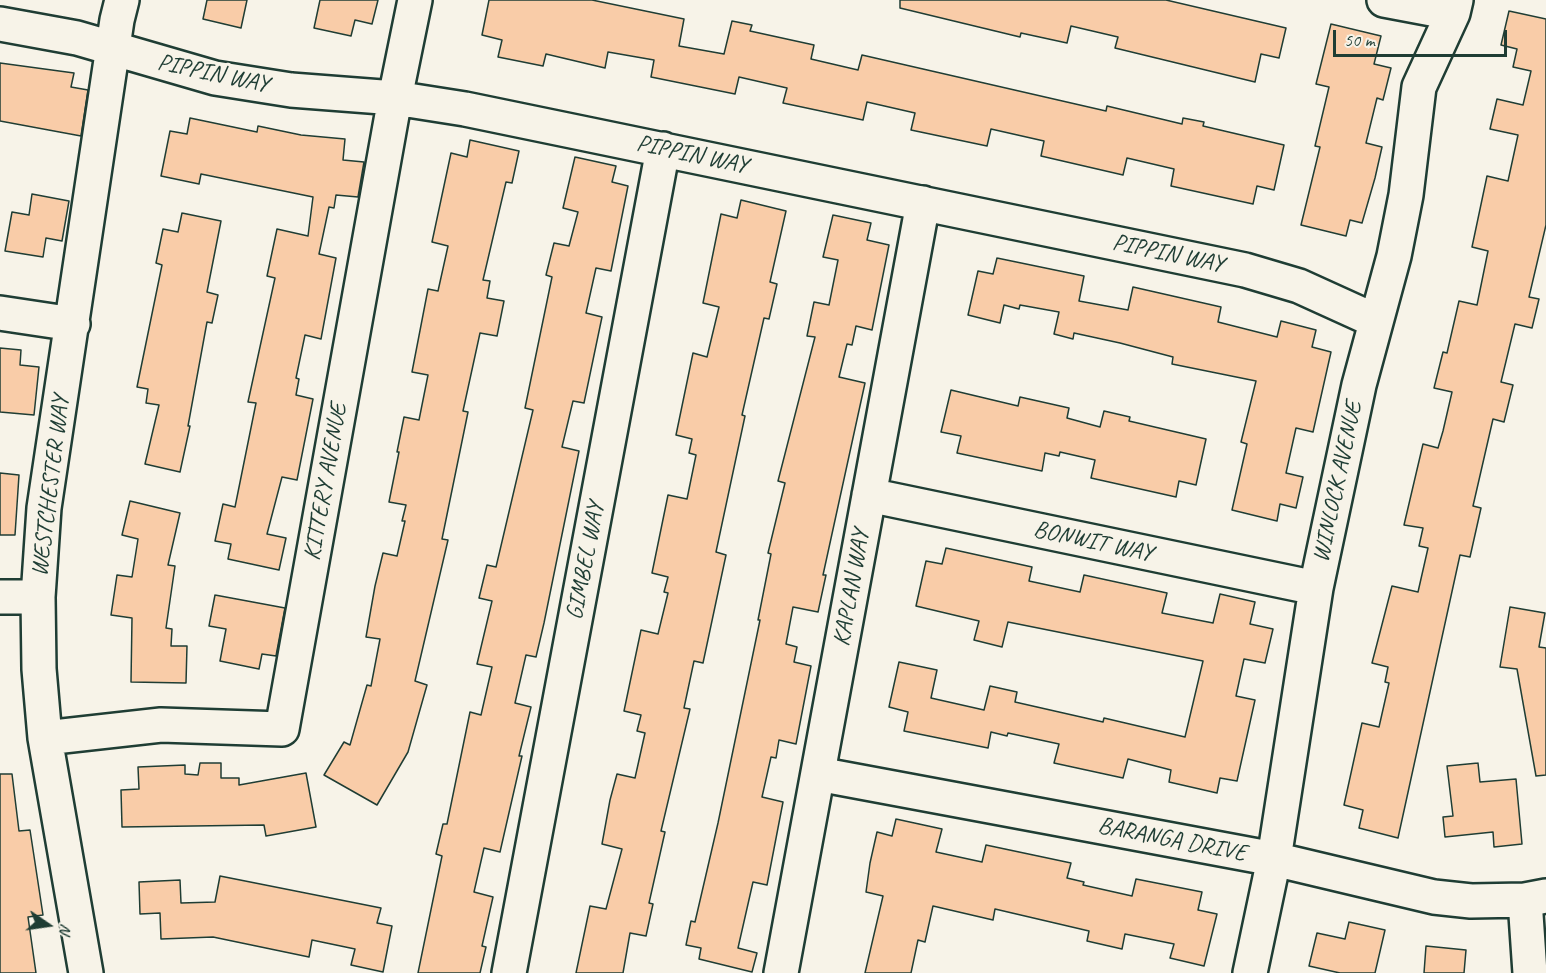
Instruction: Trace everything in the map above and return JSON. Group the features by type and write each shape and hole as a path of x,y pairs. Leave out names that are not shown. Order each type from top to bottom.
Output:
{"street":[{"name":"WESTCHESTER WAY","path":"86,973 45,738 39,669 38,597 44,508 122,0"},
{"name":"KITTERY AVENUE","path":"45,738 161,725 282,729 395,98 415,0"},
{"path":"1384,0 1454,7"},
{"name":"WINLOCK AVENUE","path":"1250,973 1274,859 1316,588 1359,386 1394,256 1406,195 1419,87 1454,7"},
{"name":"PIPPIN WAY","path":"0,24 45,31 215,78 291,90 395,98 465,109 1245,270 1299,286 1376,321"},
{"name":"GIMBEL WAY","path":"509,973 663,149"},
{"name":"KAPLAN WAY","path":"781,973 923,203"},
{"path":"0,313 73,324"},
{"name":"BONWIT WAY","path":"869,495 1316,588"},
{"path":"0,597 38,597"},
{"name":"BARANGA DRIVE","path":"818,774 1274,859 1434,897 1471,901 1536,898 1530,973"}],"building":[{"path":"207,0 247,0 241,28 203,19"},
{"path":"320,0 378,0 372,24 355,20 351,36 314,28"},
{"path":"489,0 592,0 684,19 679,46 724,54 732,21 752,25 750,31 814,45 811,59 858,70 862,55 1106,111 1107,106 1182,124 1183,118 1204,122 1203,126 1284,145 1274,190 1257,186 1253,204 1171,186 1174,169 1127,158 1123,175 1041,156 1044,141 991,129 987,146 911,130 915,113 867,102 863,120 783,103 787,88 739,77 735,94 651,77 654,60 608,52 605,68 546,54 543,66 498,57 502,40 482,35"},
{"path":"900,0 1166,0 1286,28 1279,58 1261,54 1255,82 1115,48 1118,37 1071,26 1067,43 1021,33 1020,37 900,8"},
{"path":"1509,11 1546,19 1546,225 1529,297 1539,299 1532,328 1515,324 1501,382 1513,385 1504,422 1493,419 1473,506 1481,508 1470,557 1460,555 1398,838 1359,828 1363,810 1344,805 1362,723 1379,727 1389,683 1385,682 1388,667 1372,663 1392,586 1418,592 1428,548 1419,546 1423,528 1404,525 1423,444 1438,448 1443,431 1452,392 1434,388 1443,352 1447,353 1459,301 1477,305 1488,251 1472,247 1487,176 1508,181 1518,135 1490,129 1497,99 1523,105 1531,71 1513,67 1517,49 1501,45"},
{"path":"1331,24 1381,36 1374,64 1391,68 1383,100 1377,98 1366,143 1382,147 1375,178 1362,223 1350,220 1346,236 1301,225 1320,147 1315,146 1329,87 1316,84"},
{"path":"0,63 74,73 71,87 88,90 81,136 0,121"},
{"path":"190,118 257,132 258,126 301,135 345,139 343,160 364,162 358,197 336,195 334,208 329,207 319,254 336,258 321,339 305,335 296,378 299,379 296,395 313,399 297,480 282,477 267,534 286,538 279,570 228,559 231,544 215,541 223,504 235,507 256,403 248,402 275,278 267,276 277,229 308,236 313,197 201,174 199,184 161,176 170,131 187,134"},
{"path":"470,140 519,151 512,183 506,182 483,280 490,281 487,298 504,301 497,336 480,333 463,411 468,412 442,539 448,540 415,681 427,685 408,752 377,805 324,775 344,742 350,745 367,685 371,686 380,639 366,637 375,586 383,553 397,556 405,521 402,521 406,505 389,502 399,452 397,452 404,417 419,420 428,375 412,372 428,289 438,291 448,246 432,242 451,153 467,157"},
{"path":"575,157 616,166 612,182 628,186 611,271 596,268 586,313 602,317 584,403 573,401 562,447 579,451 544,623 536,657 526,655 515,703 531,707 519,756 522,756 500,852 484,848 474,892 493,897 482,946 486,947 480,973 418,973 442,856 436,854 443,824 447,824 470,712 481,715 492,667 477,664 492,601 479,598 487,565 496,567 533,410 525,408 552,277 546,275 554,243 569,246 578,212 563,208"},
{"path":"32,194 69,201 62,241 46,238 43,257 5,251 12,212 29,215"},
{"path":"741,200 786,211 770,282 777,284 769,319 764,318 742,415 745,416 716,552 726,555 703,663 694,661 684,708 690,709 661,831 665,832 649,903 653,904 646,936 630,933 623,973 576,973 590,906 606,909 622,849 602,844 610,800 617,774 635,778 645,733 637,731 641,715 624,711 641,630 658,634 668,593 664,592 668,577 652,573 668,495 687,499 696,455 689,453 692,439 676,435 693,353 707,357 719,307 703,303 721,214 737,218"},
{"path":"182,213 221,221 207,292 218,295 212,323 207,322 180,472 145,464 159,405 146,403 148,389 137,387 162,265 156,263 163,229 178,232"},
{"path":"833,215 871,223 867,240 889,245 872,330 856,326 852,345 847,344 839,377 865,383 823,575 826,575 818,612 793,607 786,644 797,647 794,662 811,666 796,744 779,740 776,758 771,757 762,797 783,802 767,885 753,882 738,948 757,953 752,972 699,959 701,948 686,945 691,921 695,922 718,823 760,620 758,620 771,554 768,553 785,483 778,481 815,337 807,336 814,302 829,305 838,260 823,257"},
{"path":"997,258 1084,276 1079,301 1128,310 1133,287 1221,307 1218,322 1277,337 1281,321 1316,330 1312,347 1331,352 1313,432 1296,428 1286,473 1303,477 1296,508 1280,504 1277,521 1232,510 1247,444 1241,442 1256,381 1172,364 1173,357 1120,343 1074,333 1073,339 1054,334 1059,312 1020,305 1019,309 1004,305 1000,323 968,315 978,271 993,274"},
{"path":"0,348 21,350 20,365 39,367 34,415 0,412"},
{"path":"951,390 1018,406 1020,397 1069,408 1067,418 1100,427 1104,411 1130,417 1129,421 1206,439 1196,485 1179,481 1176,497 1091,478 1095,460 1060,452 1059,456 1045,453 1042,471 957,453 961,436 941,432"},
{"path":"0,473 19,475 15,535 0,535"},
{"path":"130,501 180,513 168,565 175,566 166,628 172,629 171,646 187,646 186,683 131,682 132,618 111,615 117,575 132,577 138,539 122,535"},
{"path":"946,548 1032,567 1029,581 1080,592 1084,575 1167,593 1162,613 1213,623 1220,594 1255,602 1250,624 1273,629 1265,663 1244,659 1236,696 1255,700 1237,781 1220,778 1217,793 1169,782 1171,770 1128,759 1123,778 1054,763 1059,744 1008,733 1007,736 991,732 988,748 904,731 908,712 889,707 899,662 937,670 931,698 984,710 990,686 1017,692 1015,702 1103,722 1104,718 1185,737 1203,661 1008,622 1002,647 974,640 979,621 916,606 926,561 942,564"},
{"path":"215,595 285,608 276,656 262,654 259,669 220,661 226,629 209,626"},
{"path":"1510,607 1545,613 1539,647 1546,648 1546,775 1536,776 1517,669 1500,667"},
{"path":"200,763 221,763 221,778 239,778 239,785 306,773 316,827 266,836 264,825 122,827 121,790 139,789 138,767 185,765 185,774 198,775"},
{"path":"1478,763 1480,782 1516,779 1522,844 1494,847 1493,832 1445,837 1443,817 1453,816 1447,766"},
{"path":"0,774 12,774 19,831 30,830 43,915 28,917 36,973 0,973"},
{"path":"896,819 942,829 936,852 982,862 986,845 1071,863 1067,878 1084,882 1083,885 1132,896 1136,879 1202,892 1198,910 1217,914 1204,966 1170,958 1174,944 1125,934 1122,949 1087,941 1089,931 995,909 993,920 933,906 925,942 918,940 911,973 865,973 883,896 866,892 870,863 877,832 892,836"},
{"path":"220,876 381,908 377,923 392,926 383,972 351,965 355,949 312,940 309,957 213,937 161,939 160,913 140,914 139,882 180,880 181,903 215,902"},
{"path":"1349,922 1385,930 1375,973 1340,973 1309,966 1317,933 1345,939"},
{"path":"1426,946 1466,950 1464,973 1424,973"}]}
